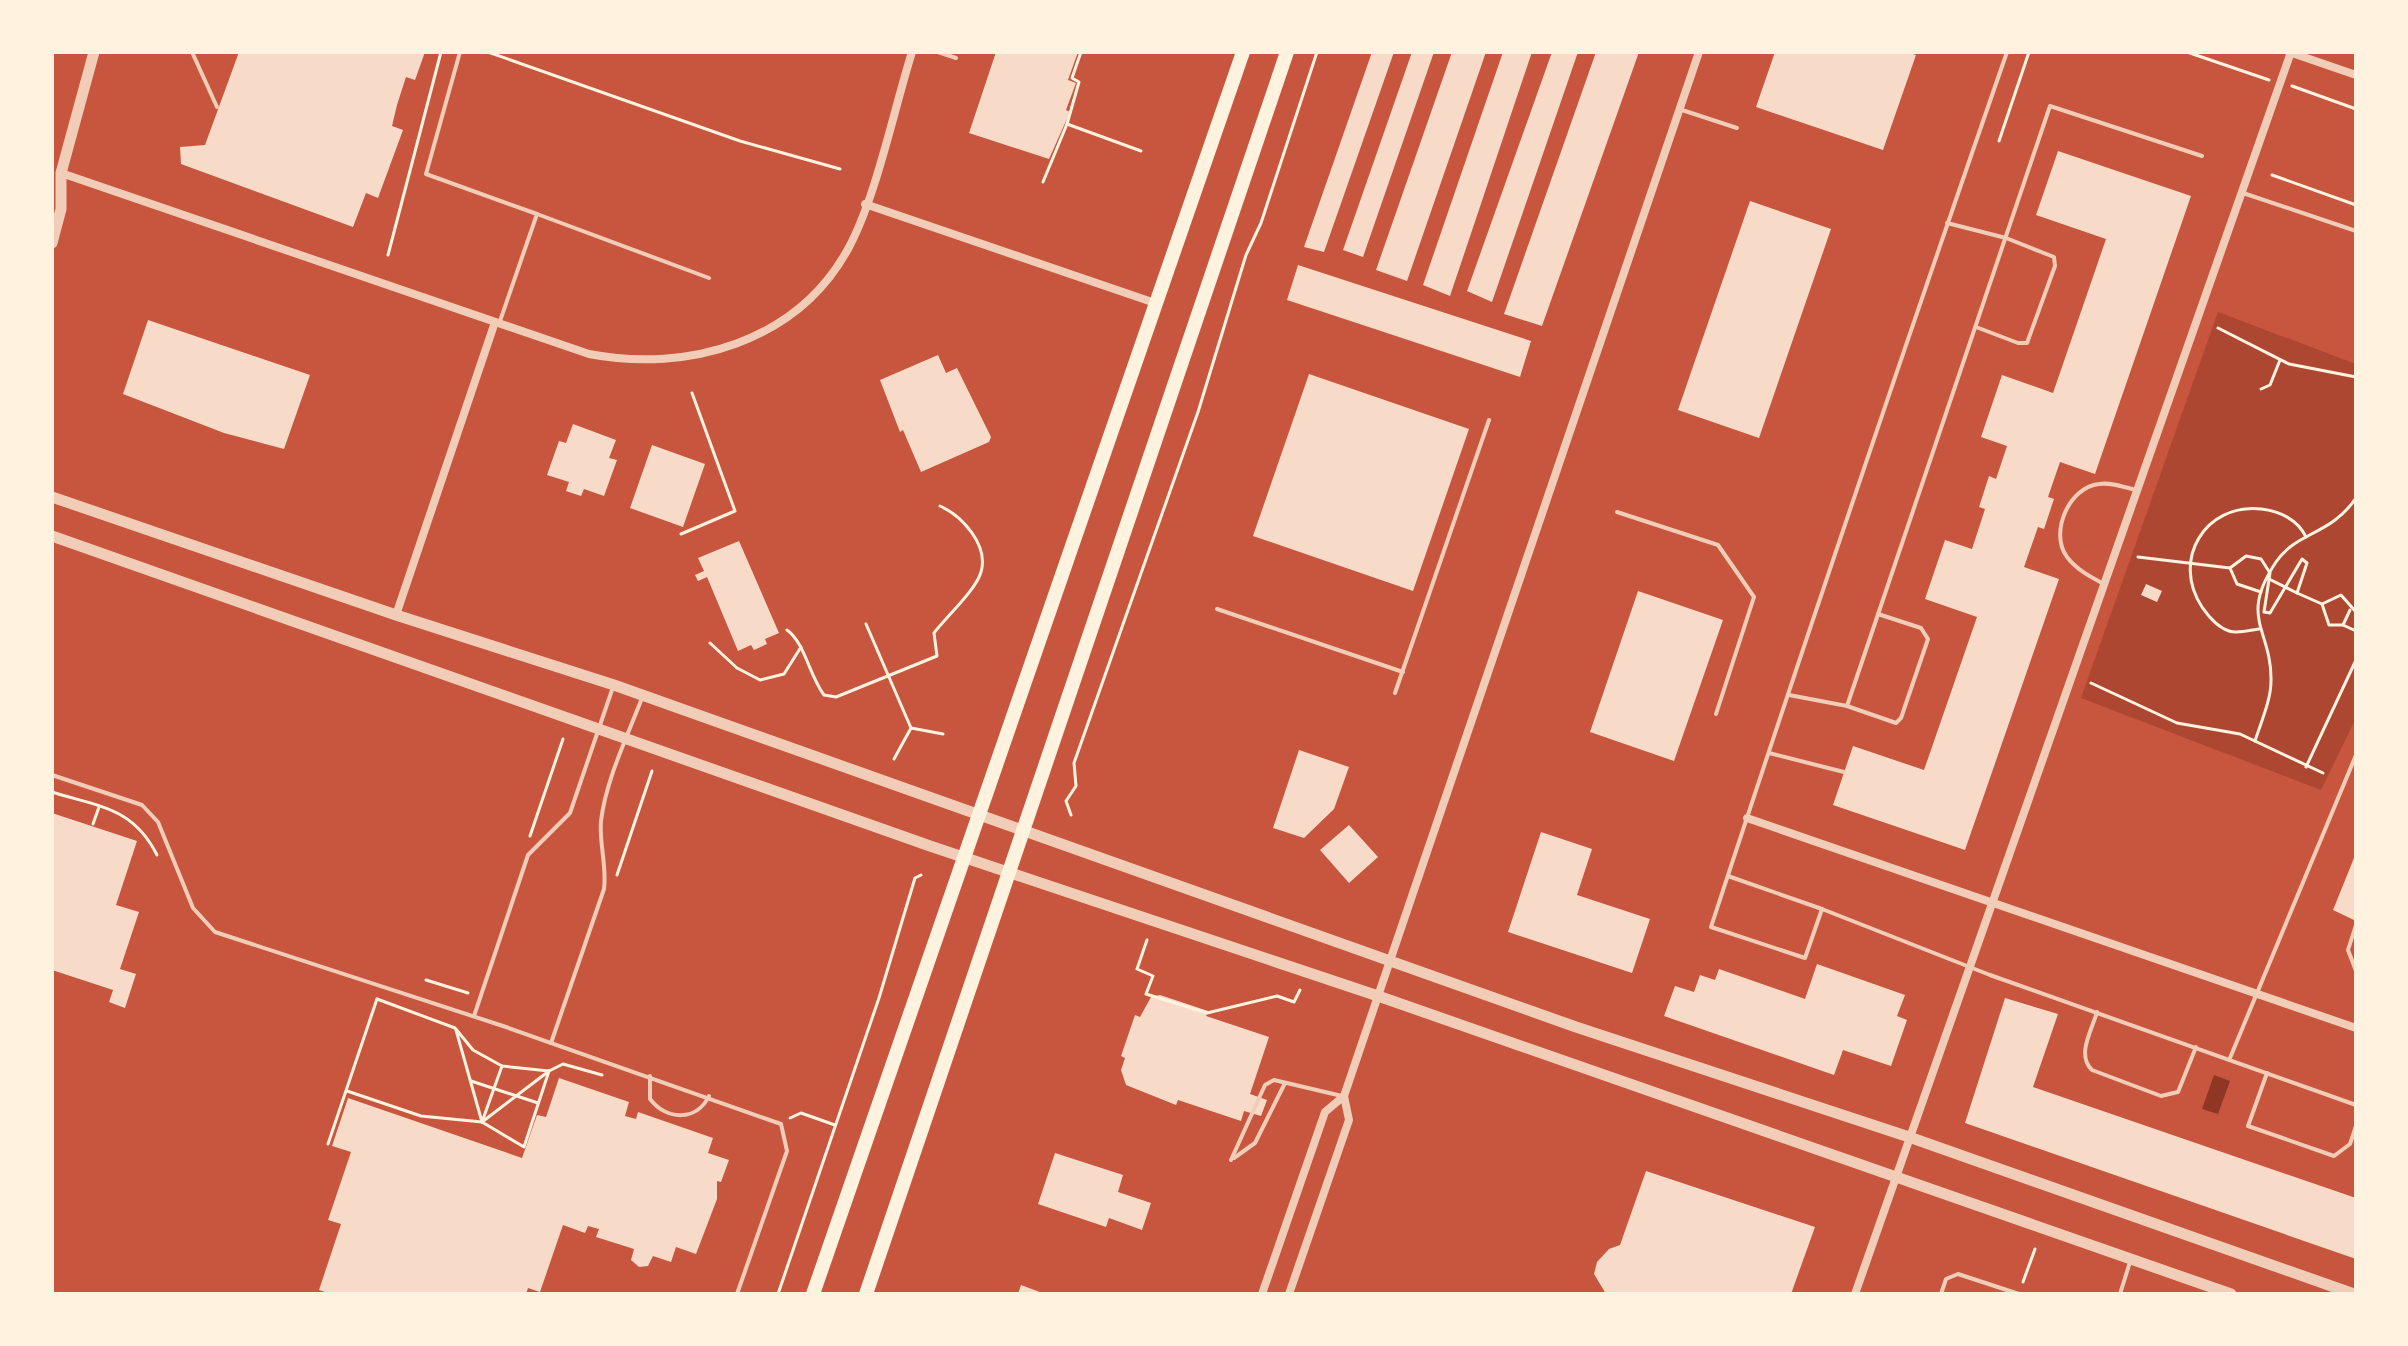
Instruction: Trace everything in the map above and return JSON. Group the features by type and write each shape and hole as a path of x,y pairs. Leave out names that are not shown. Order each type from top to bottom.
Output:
{"highway":[{"path":"813,1294 1243,52"},
{"path":"866,1294 1026,830 1287,52"}],"street":[{"path":"52,243 61,209 56,178 94,52"},
{"path":"56,178 611,358 655,360 699,357 779,322 824,284 849,247 912,52"},
{"path":"1289,1294 1349,1120 1344,1096 1699,52"},
{"path":"1855,1294 2290,52 2356,75"},
{"path":"865,204 1158,304"},
{"path":"396,615 497,323"},
{"path":"52,497 396,615 614,685 1390,961 1909,1137 2354,1294"},
{"path":"52,536 599,731 1378,996 2231,1294"},
{"path":"1747,818 2356,1028"},
{"path":"1262,1294 1325,1112 1344,1096"}],"lane":[{"path":"192,52 217,107"},
{"path":"460,52 426,174 709,278"},
{"path":"938,52 956,58"},
{"path":"1822,909 1805,958 1711,927 2007,52"},
{"path":"1847,706 2050,106 2202,156"},
{"path":"1679,109 1737,128"},
{"path":"2240,192 2356,231"},
{"path":"497,323 537,214"},
{"path":"1947,223 2006,238 2054,257 2055,266 2033,336 2027,343 2018,343 1975,327"},
{"path":"1395,693 1489,420"},
{"path":"2104,584 2085,574 2066,556 2059,535 2065,513 2079,492 2097,483 2137,491"},
{"path":"1617,512 1718,545 1754,597 1716,714"},
{"path":"1217,609 1403,672"},
{"path":"1789,695 1847,706 1896,723 1901,718 1928,639 1921,628 1877,614"},
{"path":"474,1016 528,855 570,813 614,685"},
{"path":"551,1043 604,889 602,815 642,696"},
{"path":"1769,753 1844,772"},
{"path":"2230,1058 2356,755"},
{"path":"52,775 142,805 158,822 193,908 215,932 474,1016 709,1096 781,1124 787,1151 737,1294"},
{"path":"1728,876 2356,1105"},
{"path":"2356,925 2348,950 2349,961 2356,971"},
{"path":"2097,1012 2083,1055 2085,1063 2092,1070 2161,1096 2178,1092 2196,1047"},
{"path":"2267,1073 2248,1126 2334,1156 2350,1144 2356,1126"},
{"path":"650,1076 650,1099 667,1112 695,1114 703,1109 709,1096"},
{"path":"1285,1083 1255,1143 1231,1160 1265,1085 1274,1080 1344,1096"},
{"path":"2120,1294 2131,1259"},
{"path":"1941,1294 1946,1279 1958,1274 2020,1294"}],"path":[{"path":"388,255 441,52"},
{"path":"488,52 740,141 840,169"},
{"path":"1043,182 1067,124 1079,82 1072,78 1081,52"},
{"path":"1071,815 1066,801 1076,786 1074,763 1198,412 1246,255 1261,223 1317,52"},
{"path":"1999,141 2029,52"},
{"path":"2187,52 2260,77"},
{"path":"2303,90 2356,109"},
{"path":"1067,124 1141,151"},
{"path":"2272,175 2356,205"},
{"path":"2218,328 2280,360 2309,370 2356,377"},
{"path":"2261,389 2270,385 2280,360"},
{"path":"681,534 735,511 692,393"},
{"path":"2255,741 2271,682 2256,608 2261,592 2288,546 2328,528 2344,515 2356,498"},
{"path":"787,630 798,638 807,668 824,695 836,697 937,656 934,633 981,574 981,561 972,531 940,506"},
{"path":"2259,629 2230,632 2211,620 2188,584 2189,563 2202,531 2233,509 2267,509 2288,517 2301,527 2307,537"},
{"path":"2230,568 2237,561 2252,556 2261,559 2270,573 2264,612 2270,613 2302,559 2307,563 2297,593"},
{"path":"2138,557 2230,568"},
{"path":"2230,568 2237,584 2261,592"},
{"path":"2269,579 2322,604 2329,625 2343,625 2356,631"},
{"path":"2322,604 2341,595 2351,610 2356,612"},
{"path":"2343,625 2351,610"},
{"path":"866,624 886,677 911,728"},
{"path":"710,643 737,668 760,680 784,674 801,647"},
{"path":"2306,767 2356,660"},
{"path":"2091,683 2177,723 2240,734 2323,773"},
{"path":"911,728 943,734"},
{"path":"894,759 911,728"},
{"path":"93,824 99,807"},
{"path":"778,1294 879,998 915,878 921,875"},
{"path":"1147,940 1137,969 1153,976 1146,994 1207,1013 1277,996 1294,1002 1300,990"},
{"path":"328,1144 377,999 455,1028 473,1050 502,1066 549,1071"},
{"path":"455,1028 482,1122"},
{"path":"482,1122 549,1071 563,1064 613,1078"},
{"path":"482,1122 502,1066"},
{"path":"347,1091 421,1116 482,1122 524,1147 549,1071"},
{"path":"471,1081 538,1103"},
{"path":"790,1118 801,1113 836,1125"},
{"path":"2020,1294 2035,1249"}],"shaded area":[{"path":"2218,312 2356,364 2356,718 2321,790 2081,698"},
{"path":"2214,1075 2230,1081 2218,1114 2202,1109"}],"building":[{"path":"239,52 425,52 415,80 406,77 392,126 403,130 378,198 366,193 353,227 181,164 180,147 205,145"},
{"path":"996,52 1078,52 1068,80 1076,83 1066,110 1070,112 1049,159 969,133"},
{"path":"1372,52 1394,52 1324,252 1304,247"},
{"path":"1412,52 1434,52 1363,257 1343,250"},
{"path":"1452,52 1486,52 1407,281 1376,270"},
{"path":"1503,52 1532,52 1450,296 1423,285"},
{"path":"1552,52 1578,52 1492,302 1467,291"},
{"path":"1596,52 1639,52 1542,326 1504,314"},
{"path":"1775,52 1906,52 1916,55 1883,150 1756,107"},
{"path":"2058,151 2191,196 2095,474 2060,462 2048,497 2054,499 2044,529 2038,527 2024,567 2059,579 1965,850 1833,805 1853,746 1924,770 1977,617 1925,599 1945,540 1972,549 1985,509 1979,507 1989,476 1996,479 2007,446 1981,437 2002,375 2053,393 2106,239 2036,215"},
{"path":"1750,201 1831,229 1759,438 1678,410"},
{"path":"1298,265 1531,341 1520,377 1287,300"},
{"path":"148,320 310,375 284,449 224,433 123,394"},
{"path":"938,355 946,373 957,368 991,437 989,442 921,472 903,430 900,432 880,380"},
{"path":"1309,374 1469,429 1413,591 1253,536"},
{"path":"573,424 616,440 609,458 617,460 604,496 584,489 581,496 566,491 569,482 547,475 559,441 566,443"},
{"path":"652,445 705,464 683,527 630,508"},
{"path":"739,541 779,633 765,639 767,644 754,650 751,645 738,651 707,577 698,581 695,575 704,571 698,558"},
{"path":"2146,584 2162,591 2157,602 2141,595"},
{"path":"1638,591 1723,620 1674,761 1590,732"},
{"path":"1299,750 1349,767 1334,809 1304,838 1273,828"},
{"path":"52,813 137,841 116,905 139,912 120,969 136,974 125,1008 109,1002 113,990 52,970"},
{"path":"1349,825 1378,857 1349,883 1320,850"},
{"path":"1541,832 1592,849 1577,895 1650,919 1632,973 1508,932"},
{"path":"2356,853 2356,921 2333,910"},
{"path":"1817,964 1905,995 1897,1016 1907,1020 1891,1066 1843,1050 1834,1075 1664,1016 1675,986 1694,992 1700,975 1715,980 1719,969 1805,999"},
{"path":"1160,995 1208,1011 1206,1016 1269,1037 1250,1094 1267,1100 1261,1116 1244,1111 1241,1121 1178,1100 1176,1105 1126,1085 1121,1070 1125,1058 1121,1056 1135,1015 1140,1017 1151,997"},
{"path":"2005,998 2058,1014 2033,1087 2356,1198 2356,1259 1965,1123"},
{"path":"559,1078 629,1102 625,1116 636,1119 638,1112 713,1138 708,1153 729,1160 721,1182 717,1181 717,1199 696,1254 676,1247 671,1262 653,1256 648,1266 639,1267 631,1260 634,1249 596,1237 599,1229 588,1226 585,1233 563,1225 540,1292 528,1288 526,1294 331,1294 319,1290 341,1224 328,1220 351,1152 332,1146 348,1098 522,1158 537,1115 546,1117"},
{"path":"1055,1153 1123,1175 1118,1192 1151,1203 1142,1230 1109,1218 1106,1227 1038,1204"},
{"path":"1646,1171 1815,1227 1791,1294 1606,1294 1594,1274 1597,1262 1609,1249 1620,1245"},
{"path":"1021,1285 1045,1294 1018,1294"}]}
